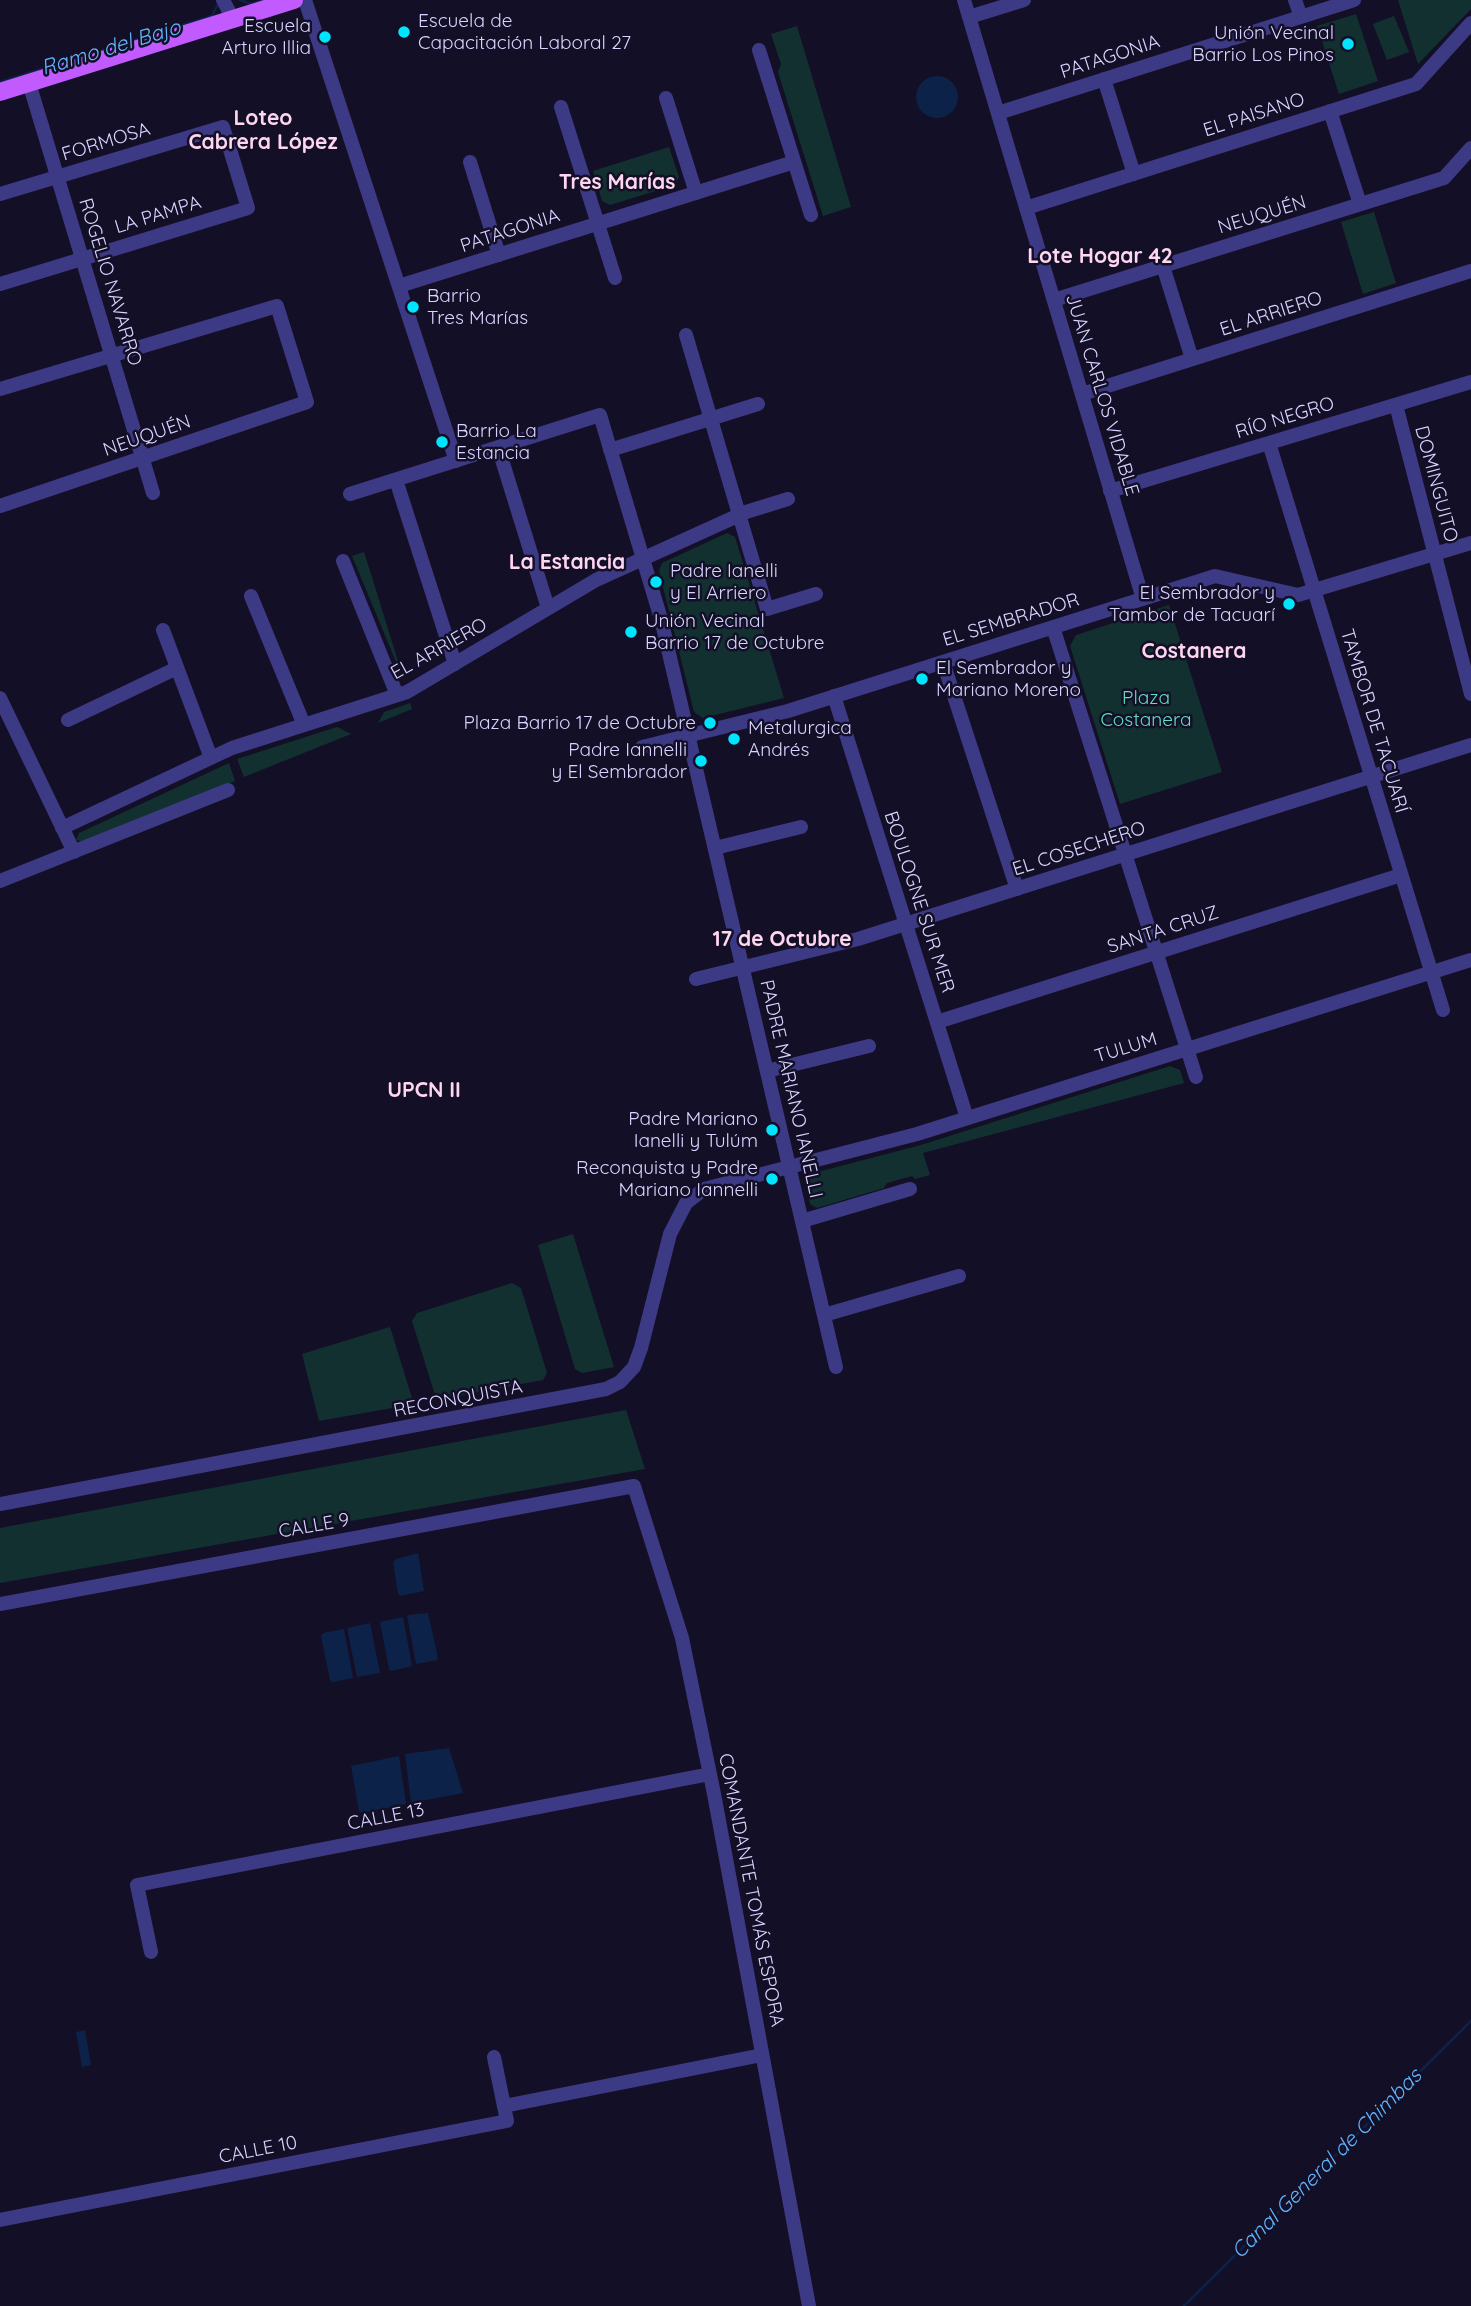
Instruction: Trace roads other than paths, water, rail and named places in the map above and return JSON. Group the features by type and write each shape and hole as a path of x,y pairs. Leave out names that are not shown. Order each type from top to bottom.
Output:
{"main road":[{"path":"0,92 294,0"}],"street":[{"path":"223,0 233,19"},
{"path":"306,0 456,461"},
{"name":"JUAN CARLOS VIDABLE","path":"964,0 1143,599"},
{"path":"969,17 1024,0"},
{"path":"1295,0 1301,17"},
{"name":"PATAGONIA","path":"998,113 1354,0"},
{"name":"EL PAISANO","path":"1026,208 1416,84 1471,23"},
{"path":"759,50 811,215"},
{"path":"1104,79 1134,174"},
{"name":"ROGELIO NAVARRO","path":"29,83 153,493"},
{"path":"666,98 696,192"},
{"path":"561,107 615,278"},
{"path":"1330,111 1360,204"},
{"name":"FORMOSA","path":"0,194 223,127 247,208"},
{"name":"NEUQUÉN","path":"1054,300 1444,178 1471,148"},
{"path":"470,162 499,255"},
{"name":"PATAGONIA","path":"399,286 794,162"},
{"name":"LA PAMPA","path":"0,284 247,208"},
{"path":"1163,266 1192,359"},
{"name":"EL ARRIERO","path":"1082,394 1471,271"},
{"name":"NEUQUÉN","path":"0,506 307,402 277,306 111,356"},
{"path":"686,335 767,609 816,594"},
{"path":"0,389 111,356"},
{"name":"RÍO NEGRO","path":"1110,491 1471,382"},
{"path":"610,450 758,404"},
{"name":"DOMINGUITO","path":"1395,405 1471,694"},
{"name":"PADRE MARIANO IANELLI","path":"498,447 600,415 661,619 836,1367"},
{"name":"TAMBOR DE TACUARÍ","path":"1269,443 1443,1010"},
{"path":"350,494 498,447 548,608"},
{"path":"396,480 455,664"},
{"name":"EL ARRIERO","path":"62,828 232,748 407,692 596,580 739,515 788,499"},
{"name":"EL SEMBRADOR","path":"642,747 788,711 1215,576 1298,595 1471,543"},
{"path":"343,561 397,695"},
{"path":"251,596 304,725"},
{"path":"1053,627 1196,1077"},
{"path":"163,630 211,758"},
{"path":"943,662 1017,889"},
{"path":"68,720 177,668"},
{"name":"BOULOGNE SUR MER","path":"834,696 967,1118"},
{"path":"0,698 74,852"},
{"name":"EL COSECHERO","path":"696,979 858,939 1471,745"},
{"path":"0,881 228,790"},
{"path":"715,848 802,827"},
{"name":"SANTA CRUZ","path":"937,1022 1401,875"},
{"name":"TULUM","path":"790,1166 917,1134 1471,960"},
{"path":"767,1071 869,1045"},
{"name":"RECONQUISTA","path":"0,1504 615,1386 626,1378 638,1359 668,1242 686,1203 698,1192 712,1186 790,1166"},
{"path":"802,1221 910,1189"},
{"path":"824,1315 959,1276"},
{"name":"CALLE 9","path":"0,1604 634,1486"},
{"name":"COMANDANTE TOMÁS ESPORA","path":"634,1486 682,1638 710,1774 809,2306"},
{"name":"CALLE 13","path":"151,1952 137,1885 710,1774"},
{"path":"494,2057 504,2106 762,2055"},
{"name":"CALLE 10","path":"0,2220 507,2121 504,2106"}],"water":[{"path":"937,76 952,82 958,97 952,112 937,118 922,112 916,97 922,82"},
{"path":"418,1553 424,1591 401,1596 398,1594 393,1562"},
{"path":"428,1613 438,1658 416,1664 407,1615"},
{"path":"403,1617 412,1666 391,1671 380,1622"},
{"path":"370,1623 380,1673 357,1677 347,1628"},
{"path":"344,1629 353,1678 333,1682 330,1680 321,1636 323,1633"},
{"path":"449,1748 463,1793 411,1803 405,1754"},
{"path":"399,1756 406,1804 361,1813 351,1766"},
{"path":"85,2030 91,2065 82,2067 76,2032"}],"waterway":[{"name":"Ramo del Bajo","path":"240,0 251,4 265,0"},
{"name":"Ramo del Bajo","path":"0,82 212,16 217,6"},
{"name":"Canal General de Chimbas","path":"1184,2306 1471,2021"}],"place":[{"name":"Escuela de Capacitación Laboral 27","path":"404,32"},
{"name":"Escuela Arturo Illia","path":"325,37"},
{"name":"Unión Vecinal Barrio Los Pinos","path":"1348,44"},
{"name":"Barrio Tres Marías","path":"413,307"},
{"name":"Barrio La Estancia","path":"442,442"},
{"name":"Padre Ianelli y El Arriero","path":"656,582"},
{"name":"El Sembrador y Tambor de Tacuarí","path":"1289,604"},
{"name":"Unión Vecinal Barrio 17 de Octubre","path":"631,632"},
{"name":"El Sembrador y Mariano Moreno","path":"922,679"},
{"name":"Plaza Barrio 17 de Octubre","path":"710,723"},
{"name":"Metalurgica Andrés","path":"734,739"},
{"name":"Padre Iannelli y El Sembrador","path":"701,761"},
{"name":"Padre Mariano Ianelli y Tulúm","path":"772,1130"},
{"name":"Reconquista y Padre Mariano Iannelli","path":"772,1179"}],"district":[{"name":"Loteo Cabrera López","path":"263,131"},
{"name":"Tres Marías","path":"617,183"},
{"name":"Lote Hogar 42","path":"1100,257"},
{"name":"La Estancia","path":"567,563"},
{"name":"Costanera","path":"1194,652"},
{"name":"17 de Octubre","path":"782,940"},
{"name":"UPCN II","path":"424,1091"}],"park label":[{"name":"Plaza Costanera","path":"1146,709"}]}
